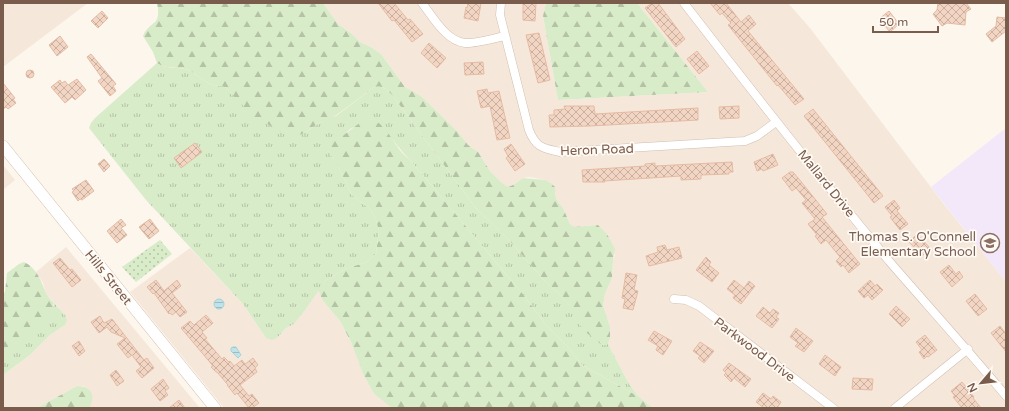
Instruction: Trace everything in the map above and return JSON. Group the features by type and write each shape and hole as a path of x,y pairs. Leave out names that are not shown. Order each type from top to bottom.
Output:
{"street":[{"path":"422,3 447,34 456,41 467,43 506,36"},
{"name":"Heron Road","path":"501,3 500,15 529,130 534,141 544,148 560,152 745,141 757,136 776,122"},
{"name":"Mallard Drive","path":"684,3 776,122 890,262 968,349 1006,396"},
{"name":"Hills Street","path":"3,146 215,408"},
{"name":"Parkwood Drive","path":"674,299 686,300 699,306 832,408"},
{"path":"895,408 968,349"}],"shaded area":[{"path":"3,3 88,3 3,67"},
{"path":"323,3 546,3 543,16 558,100 708,92 637,3 788,3 810,28 943,203 1006,282 1006,408 653,408 639,397 629,384 608,344 610,338 610,327 603,305 605,294 612,278 613,260 615,255 598,225 574,227 570,224 563,208 556,199 556,193 551,183 546,180 529,177 523,178 507,187 502,183 490,171 478,152 468,145 458,132 421,96 405,87 381,54 360,42 338,24"},
{"name":"Thomas S. O'Connell Elementary School","path":"1006,128 1006,282 931,187"},
{"path":"3,165 15,180 3,190"},
{"path":"66,247 200,408 89,408 91,404 88,389 83,386 77,386 37,408 3,408 3,375 30,355 50,335 65,325 59,308 46,294 43,283 36,272"},
{"path":"190,248 243,304 266,338 277,338 285,329 295,323 318,290 323,301 340,321 351,342 363,374 374,394 392,408 224,408 130,292"}],"green space":[{"path":"157,3 323,3 338,24 360,42 381,54 405,87 421,96 458,132 468,145 478,152 490,171 502,183 508,187 523,178 546,180 555,187 556,199 563,208 570,224 574,227 598,225 607,234 615,249 612,278 605,294 603,305 610,327 610,338 608,344 602,345 583,330 571,308 564,299 542,278 510,241 475,207 393,96 386,89 381,87 373,88 331,119 319,123 304,133 294,137 288,136 252,115 225,87 208,83 188,70 169,67 157,63 153,52 143,36 149,27 157,20"},
{"path":"546,3 637,3 708,92 558,100 543,16"},
{"path":"157,63 169,67 188,70 208,83 225,87 257,118 304,133 319,123 336,116 373,88 381,87 386,89 393,96 475,207 510,241 542,278 564,299 602,345 608,344 629,384 639,397 582,365 568,347 546,325 522,293 391,138 377,123 371,119 350,129 328,151 337,164 352,195 370,209 376,220 379,231 376,254 367,262 345,269 325,281 295,323 285,329 277,338 272,340 266,338 243,304 146,200 89,128 95,118"},
{"path":"365,119 375,121 384,128 401,152 410,160 522,293 546,325 568,347 582,365 639,397 653,408 392,408 374,394 363,374 351,342 340,321 323,301 318,290 325,281 345,269 367,262 376,254 379,231 376,220 370,209 352,195 326,145 341,137"},
{"path":"160,240 172,254 136,282 122,267"},
{"path":"24,262 35,271 47,294 54,303 52,312 3,351 3,295 5,292 7,273"},
{"path":"54,303 65,315 67,320 65,325 50,335 30,355 3,375 3,351 54,306"},
{"path":"77,386 82,386 91,392 92,400 89,408 37,408"}],"water":[{"path":"219,299 224,304 219,309 214,304"},
{"path":"236,347 241,355 238,358 231,351 231,348"}],"building":[{"path":"378,3 394,3 408,20 410,19 423,34 412,42 394,20 392,21"},
{"path":"468,3 481,3 478,21 464,18"},
{"path":"523,3 536,3 535,21 523,20"},
{"path":"652,3 658,3 685,39 676,47 645,8"},
{"path":"710,3 726,3 741,22 749,15 756,24 748,31 804,99 795,105 778,85 777,86 728,25 731,23 722,13 720,15"},
{"path":"938,3 966,3 971,9 966,12 965,25 947,23 942,26 933,14 937,10"},
{"path":"102,11 108,18 98,28 91,21"},
{"path":"889,11 899,24 890,32 879,19"},
{"path":"997,17 1006,18 1006,31 992,42 986,34 996,26"},
{"path":"539,33 550,80 538,83 526,35"},
{"path":"60,36 68,47 57,56 49,45"},
{"path":"429,43 446,58 437,68 421,53"},
{"path":"697,51 709,66 699,74 687,59"},
{"path":"91,54 116,84 113,86 116,91 110,96 98,81 102,78 87,57"},
{"path":"483,62 484,74 465,75 464,63"},
{"path":"30,70 33,71 33,77 30,78 27,77 26,74 27,71"},
{"path":"77,79 86,90 75,100 72,97 65,103 51,87 60,80 62,83 65,81 68,85"},
{"path":"3,83 15,98 13,99 16,103 8,109 6,107 3,109"},
{"path":"487,89 488,93 499,91 510,138 497,140 490,106 481,108 477,91"},
{"path":"564,106 594,106 595,114 698,108 698,120 550,127 549,115 554,115 554,110 565,109"},
{"path":"739,106 739,118 720,119 719,107"},
{"path":"813,109 883,196 874,203 804,116"},
{"path":"195,143 202,152 181,168 174,158"},
{"path":"511,144 525,164 515,171 506,158 508,156 504,149"},
{"path":"773,154 778,165 763,171 762,169 757,171 754,162"},
{"path":"104,159 110,166 104,172 98,164"},
{"path":"732,162 733,172 729,172 729,174 701,175 701,179 681,180 681,176 604,181 605,182 583,182 582,170 645,166 645,164 655,163 655,166"},
{"path":"790,172 793,172 827,214 822,217 860,264 849,273 843,265 841,267 836,261 840,257 826,240 821,244 815,236 817,235 808,224 815,219 802,203 806,200 796,188 792,191 782,178"},
{"path":"86,180 94,191 82,200 80,199 78,201 72,192 74,191 72,189"},
{"path":"894,200 900,208 897,211 908,224 900,230 890,217 892,216 885,207"},
{"path":"121,219 126,225 121,228 127,235 117,243 107,231"},
{"path":"150,219 159,231 149,239 139,227"},
{"path":"917,234 930,248 922,256 909,242"},
{"path":"665,245 667,250 679,247 682,258 649,266 646,256 658,252 657,247"},
{"path":"706,257 711,262 709,265 719,273 712,282 696,270"},
{"path":"60,258 81,280 72,287 53,263"},
{"path":"949,265 956,274 959,271 963,277 952,287 940,272"},
{"path":"626,273 637,275 634,290 638,291 633,310 623,308 625,299 622,298"},
{"path":"156,280 164,291 177,280 181,286 172,293 187,312 180,317 176,312 172,315 170,313 169,314 154,293 153,294 147,287"},
{"path":"734,280 744,288 749,281 755,286 741,304 733,298 735,295 727,289"},
{"path":"870,280 875,286 877,284 883,290 872,300 868,295 864,298 858,291"},
{"path":"975,294 987,309 978,316 966,301"},
{"path":"896,306 910,319 902,327 889,314"},
{"path":"763,307 770,313 773,309 779,313 776,317 779,319 772,328 756,316"},
{"path":"206,315 213,323 202,332 207,338 205,339 222,359 224,357 234,366 242,360 245,364 253,358 258,365 255,368 257,372 240,385 249,396 252,394 259,403 252,408 249,408 237,393 235,395 181,328 190,321 194,325"},
{"path":"100,316 104,323 112,319 144,360 147,358 154,368 142,378 136,371 141,367 132,355 128,358 117,344 125,338 111,332 107,327 99,333 91,322"},
{"path":"1000,326 1006,334 1006,352 991,333"},
{"path":"796,328 813,341 804,352 795,346 798,343 790,337"},
{"path":"654,331 672,341 663,355 656,350 658,346 648,340"},
{"path":"925,335 937,350 924,359 919,352 922,350 916,342"},
{"path":"79,341 85,351 79,356 72,346"},
{"path":"700,342 714,351 704,363 698,358 700,356 693,351"},
{"path":"825,355 841,367 835,376 819,364"},
{"path":"729,363 751,379 745,387 734,378 731,382 724,375 726,373 723,370"},
{"path":"116,370 124,381 117,386 110,375"},
{"path":"853,378 873,379 872,390 852,389"},
{"path":"163,379 169,388 165,391 168,395 160,401 151,389"},
{"path":"962,382 981,408 962,408 953,397 955,396 951,391"},
{"path":"763,393 771,399 773,396 781,402 777,408 764,408 756,402"},
{"path":"179,400 185,408 169,408"}],"place":[{"name":"Thomas S. O'Connell Elementary School","path":"990,243"}]}
